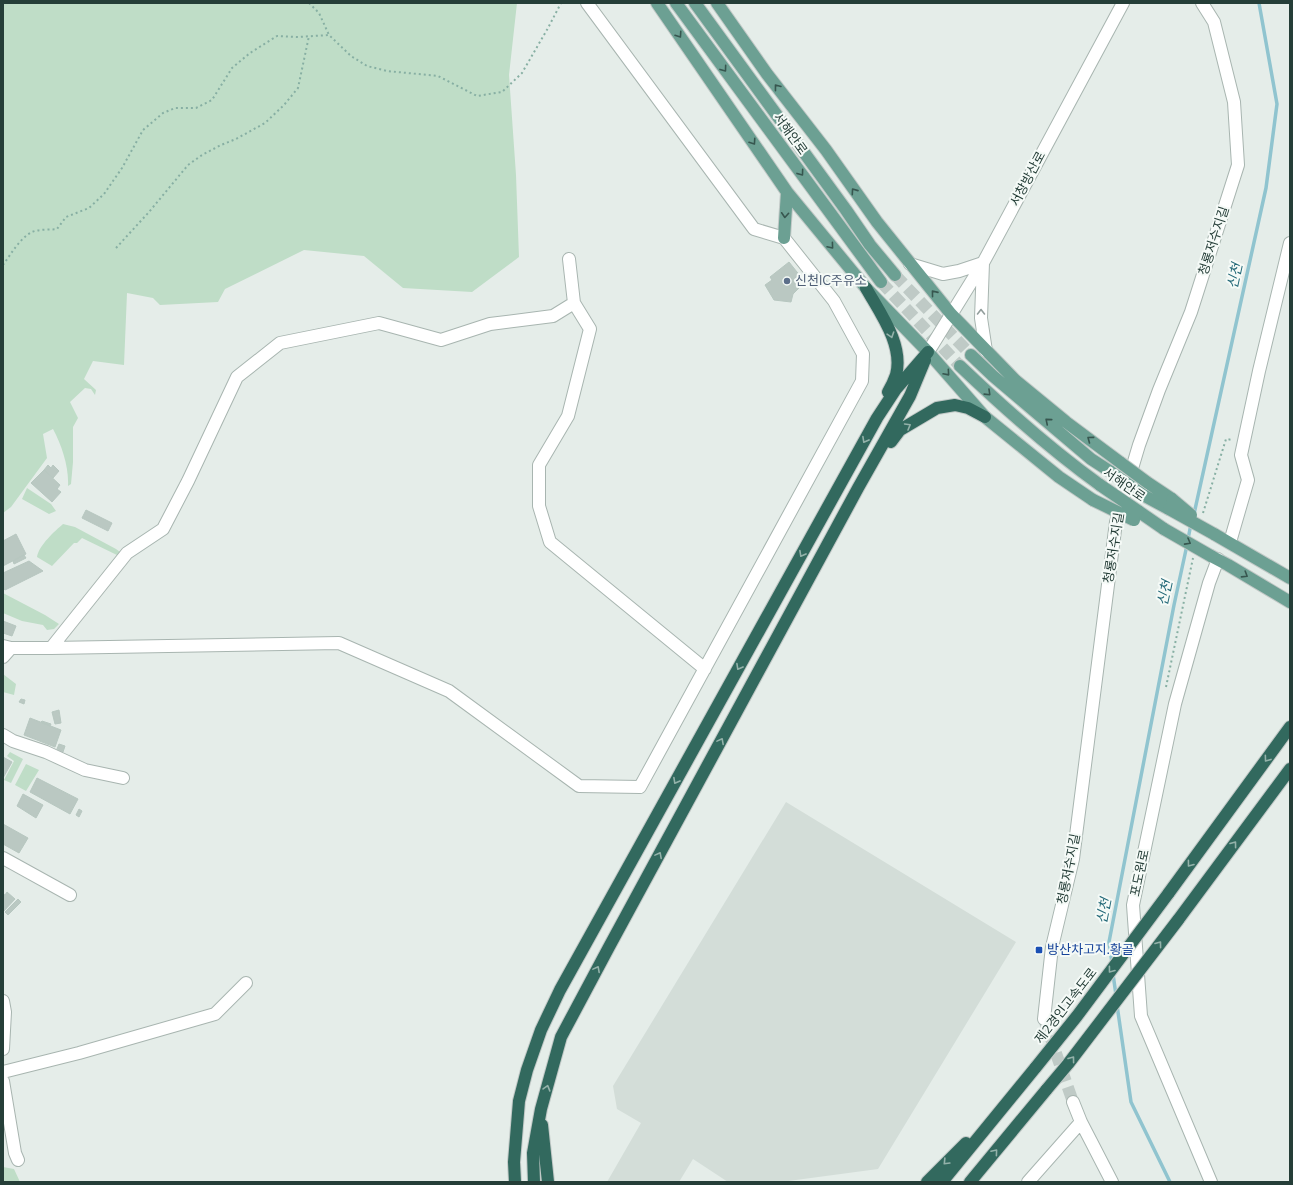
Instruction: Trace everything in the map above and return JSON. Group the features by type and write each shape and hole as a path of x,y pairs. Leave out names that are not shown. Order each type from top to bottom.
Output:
{"highway":[{"path":"866,288 891,331 897,356 896,374 877,418"},
{"path":"515,1182 514,1155 519,1101 527,1070 541,1030 564,983 877,418 896,389 928,352"},
{"path":"534,1182 534,1153 541,1109 561,1037 858,488 910,396 928,352"},
{"path":"858,488 900,430 937,408 955,405 968,408 985,417"},
{"name":"제2경인고속도로","path":"942,1182 1077,1016 1290,727"},
{"path":"970,1182 1068,1064 1178,920 1290,769"},
{"path":"927,1182 1005,1106"},
{"path":"541,1109 548,1182"}],"main road":[{"path":"657,3 787,192 866,288 928,352 985,417 1059,477 1093,500 1159,526 1215,557 1290,602"},
{"name":"서해안로","path":"676,3 881,282"},
{"name":"서해안로","path":"695,3 870,245 895,275"},
{"path":"716,3 767,74 826,150 876,222 951,314 1016,381 1066,422 1148,482 1170,504"},
{"path":"784,238 787,192"},
{"name":"서해안로","path":"971,355 993,376 1092,459 1110,472 1143,495 1170,504 1211,532 1290,578"},
{"name":"서해안로","path":"960,366 1031,431 1074,467 1100,485 1136,516"}],"street":[{"path":"6,651 51,648 340,643 449,691 579,786 640,787 862,381 863,354 834,301 784,238 754,229 586,3"},
{"name":"서창방산로","path":"928,352 983,263 1123,3"},
{"name":"청룡저수지길","path":"1044,1019 1052,947 1073,859 1116,522 1139,445 1159,390 1191,312 1238,165 1234,102 1214,22 1202,3"},
{"path":"1230,542 1248,480 1242,455 1259,371 1290,243"},
{"path":"569,259 574,303 590,329 568,416 539,465 539,506 550,542 705,669"},
{"path":"910,264 943,274 960,271 983,263 981,318 986,351"},
{"path":"51,648 127,553 163,529 188,481 237,377 280,343 379,323 441,340 490,324 553,316 574,303"},
{"name":"포도원로","path":"1212,1182 1141,1016 1133,905 1175,704 1215,557"},
{"path":"3,735 13,741 46,752 85,770 123,778"},
{"path":"3,858 70,896"},
{"path":"3,1072 86,1051 215,1014 246,983"},
{"path":"3,1001 5,1012 3,1049"},
{"path":"3,1081 14,1153 18,1160"},
{"path":"1073,1102 1081,1122 1112,1182"},
{"path":"1028,1182 1081,1122"}],"path":[{"path":"309,3 319,12 329,35 351,56 367,66 388,71 438,76 477,96 502,92 522,73 561,3"},
{"path":"3,265 18,244 32,232 57,230 66,217 89,208 104,194 117,175 143,130 163,113 175,108 196,108 212,100 232,68 250,53 277,36 298,37 329,35"},
{"path":"116,248 188,166 202,155 265,123 284,105 298,88 309,36"}],"shaded area":[{"path":"786,802 1016,942 878,1169 781,1182 728,1182 693,1159 679,1182 607,1182 641,1123 617,1109 613,1086"}],"green space":[{"path":"3,3 517,3 509,75 516,175 519,257 472,292 403,288 364,256 304,250 225,289 218,302 160,305 153,298 127,293 124,365 93,361 84,379 96,390 95,395 91,389 85,388 70,402 78,418 73,427 73,462 71,484 68,486 64,457 53,429 43,434 47,458 11,507 3,513"},
{"path":"27,488 51,504 56,511 49,514 22,499"},
{"path":"63,524 75,527 116,549 120,552 119,556 82,538 77,543 74,543 52,566 37,557 38,552 44,543"},
{"path":"3,593 59,624 54,629 47,630 43,625 22,621 3,613"},
{"path":"3,674 16,684 14,695 3,692"},
{"path":"10,752 23,759 11,783 4,780 14,761 7,756"},
{"path":"26,764 39,770 26,791 15,785"},
{"path":"3,1167 14,1169 20,1182 3,1182"}],"building":[{"name":"신천IC주유소","path":"789,262 805,282 793,294 791,302 774,300 765,285 772,280 770,277"},
{"path":"48,465 51,468 53,465 59,471 53,478 44,470"},
{"path":"44,470 60,485 57,489 61,492 52,502 31,483"},
{"path":"86,510 112,523 108,531 82,518"},
{"path":"16,534 26,554 3,566 3,541"},
{"path":"24,555 26,558 14,564 13,561"},
{"path":"29,561 43,571 5,590 3,588 3,573"},
{"path":"3,621 16,626 12,636 3,633"},
{"path":"21,699 25,700 24,704 19,702"},
{"path":"59,710 61,723 55,724 52,712"},
{"path":"30,718 61,730 55,747 24,735"},
{"path":"41,722 51,724 50,726"},
{"path":"59,744 65,746 63,752 57,749"},
{"path":"3,757 12,762 3,778"},
{"path":"37,778 78,799 70,814 30,792"},
{"path":"23,794 43,805 36,818 17,806"},
{"path":"79,809 82,811 79,817 76,815"},
{"path":"3,824 28,838 19,853 3,844"},
{"path":"7,892 15,899 3,912 3,894 5,895"},
{"path":"18,899 21,902 8,915 5,912"}],"waterway":[{"name":"신천","path":"1194,514 1266,188 1277,104 1259,3"},
{"name":"신천","path":"1188,539 1191,524"},
{"name":"신천","path":"1112,963 1109,942 1187,545"},
{"name":"신천","path":"1113,974 1116,995"},
{"name":"신천","path":"1117,1005 1131,1102 1170,1182"}],"tunnel":[{"path":"895,275 971,355"},
{"path":"881,282 960,366"},
{"path":"1044,1019 1073,1102"}],"place":[{"name":"신천IC주유소","path":"787,281"},
{"name":"방산차고지.황골","path":"1039,950"}]}
